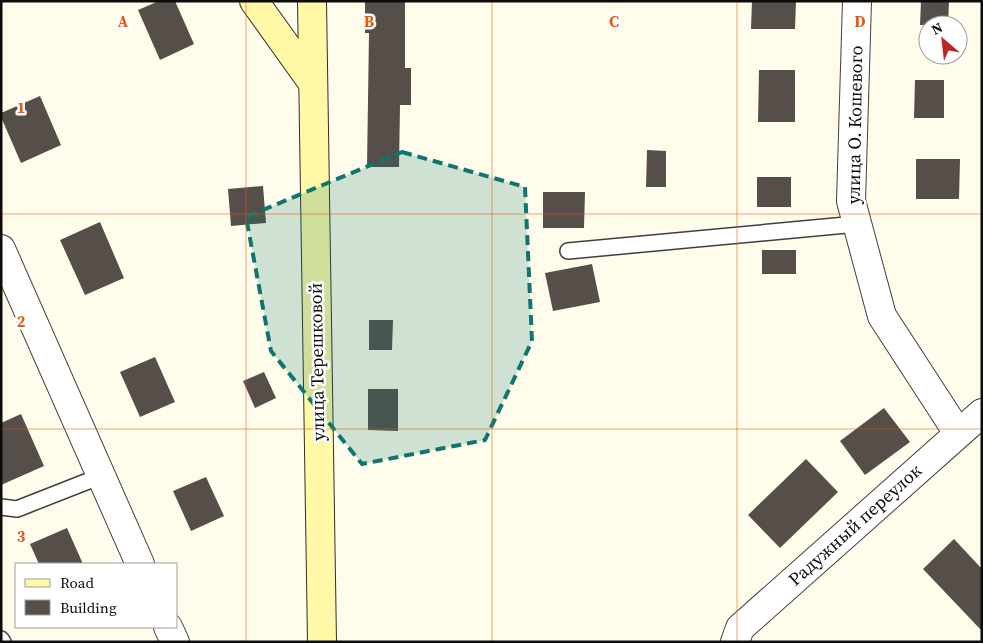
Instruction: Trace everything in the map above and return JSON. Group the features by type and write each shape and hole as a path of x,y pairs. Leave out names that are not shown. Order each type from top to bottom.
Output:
{"main road":[{"path":"254,1 312,82"},
{"name":"улица Терешковой","path":"312,1 317,638"}],"street":[{"name":"улица О. Кошевого","path":"857,1 851,200 882,316 958,433"},
{"path":"1,249 140,563"},
{"name":"Радужный переулок","path":"735,642 740,628 982,413"},
{"path":"168,628 174,642"}],"lane":[{"path":"568,251 857,224"},
{"path":"1,516 101,476"},
{"path":"1,507 17,509"}],"highlighted area":[{"path":"402,152 525,187 532,341 485,440 362,464 271,351 246,217"}],"building":[{"path":"159,1 175,1 194,44 160,60 138,10"},
{"path":"365,1 405,1 405,68 411,68 411,105 400,105 399,167 367,167 369,33 365,33"},
{"path":"752,1 796,1 795,29 751,29"},
{"path":"921,1 949,1 948,15 920,15"},
{"path":"759,70 795,70 795,122 758,122"},
{"path":"915,80 944,80 944,118 914,118"},
{"path":"40,96 61,145 21,163 1,113"},
{"path":"647,150 666,151 666,187 646,187"},
{"path":"916,159 960,159 959,199 916,199"},
{"path":"757,177 791,177 791,207 757,207"},
{"path":"263,186 266,223 231,226 228,189"},
{"path":"543,192 585,192 584,228 543,228"},
{"path":"100,222 124,278 85,295 60,240"},
{"path":"762,250 796,250 796,274 762,274"},
{"path":"592,264 600,302 553,311 545,273"},
{"path":"369,320 393,320 392,350 369,350"},
{"path":"155,357 175,402 140,417 120,372"},
{"path":"264,372 276,398 255,408 243,381"},
{"path":"368,389 398,389 398,431 368,430"},
{"path":"884,408 910,442 865,475 840,441"},
{"path":"21,414 44,466 1,485 1,423"},
{"path":"806,459 838,492 780,548 748,515"},
{"path":"206,477 224,516 191,531 173,491"},
{"path":"67,528 83,563 39,563 30,544"},
{"path":"954,539 982,569 982,631 923,569"}]}
